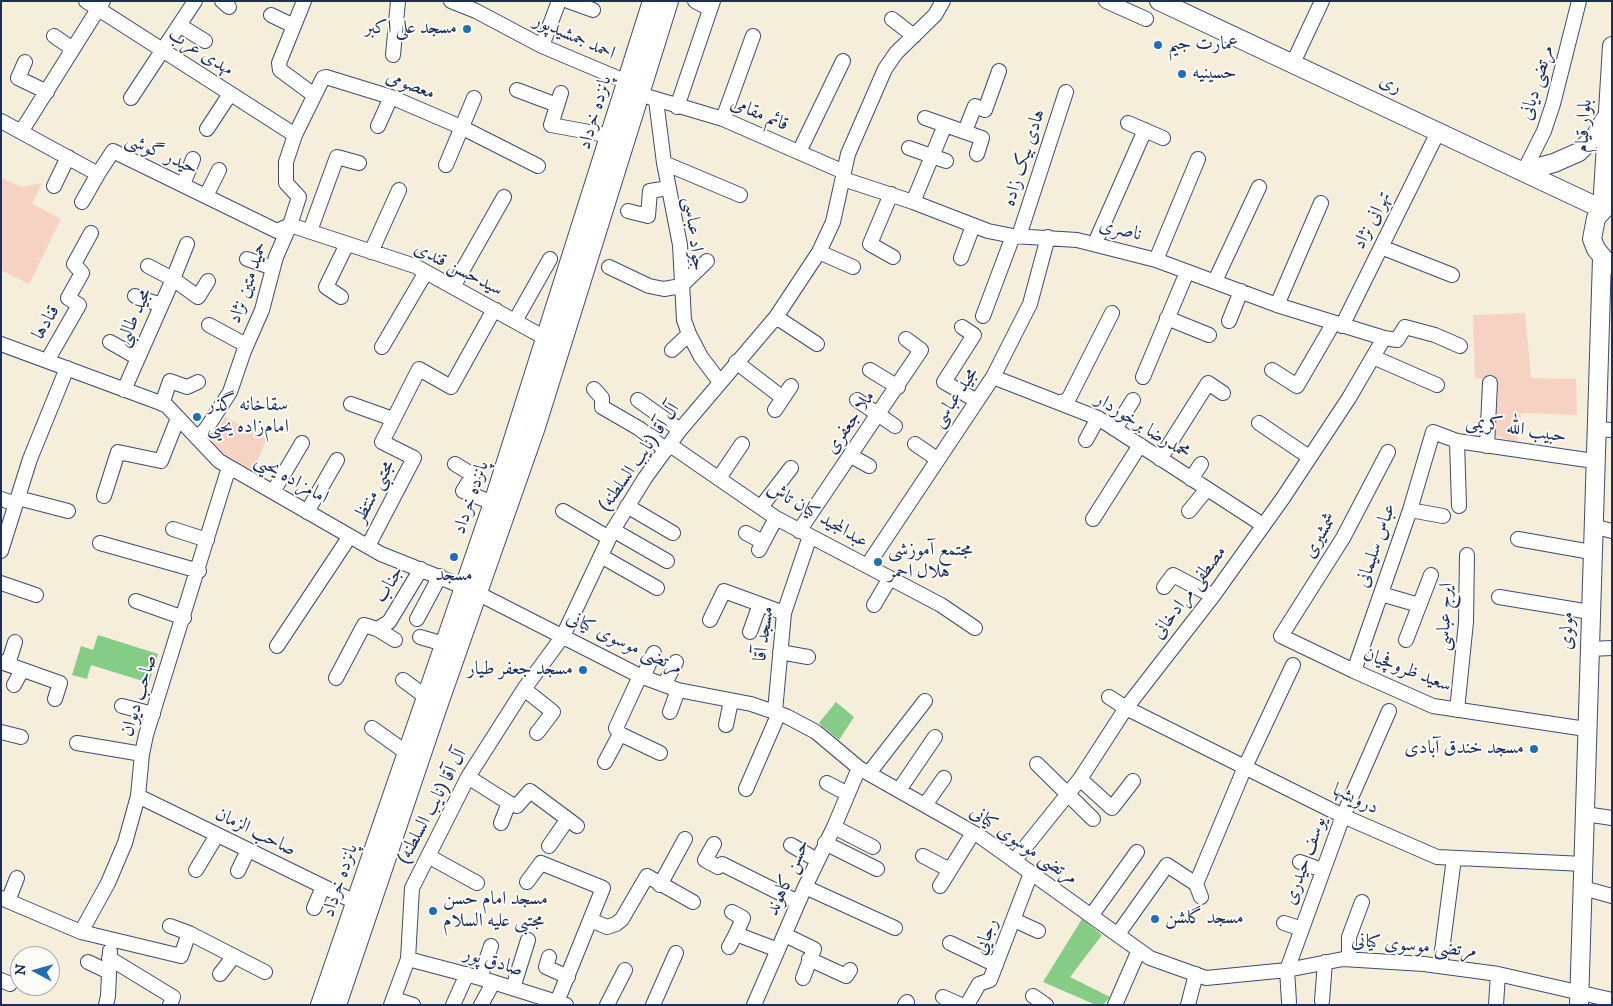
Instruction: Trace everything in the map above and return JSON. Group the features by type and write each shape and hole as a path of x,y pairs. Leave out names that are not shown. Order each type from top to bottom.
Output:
{"main road":[{"name":"پانزده خرداد","path":"337,1005 404,783 533,407 633,88 652,1"},
{"name":"پانزده خرداد","path":"320,1005 356,903 404,783 407,752 444,644 470,590 493,502 533,407 547,339 611,136 669,1"},
{"name":"ری","path":"1159,1 1293,62 1438,132 1524,171 1607,205"},
{"path":"1187,1 1198,20"},
{"name":"بلوار قیام","path":"1607,262 1592,239 1596,218 1607,205 1612,46"},
{"path":"1524,171 1554,163 1579,152 1609,119"},
{"name":"مولوی","path":"1579,999 1594,461 1604,429 1605,365 1599,310 1607,262"},
{"path":"1599,310 1612,295"}],"street":[{"path":"132,98 195,1"},
{"path":"304,1 279,67 280,70 314,95"},
{"path":"392,55 398,1"},
{"name":"احمد جمشیدپور","path":"451,1 478,6 542,46 633,88"},
{"path":"542,46 559,1"},
{"path":"568,1 593,10"},
{"path":"678,107 712,5 696,1"},
{"name":"آل آقا (نایب السلطنه)","path":"392,1002 408,959 412,888 468,777 524,689 563,636 626,506 680,430 776,317 820,252 833,222 852,143 885,70 896,53 935,15 943,1"},
{"path":"1106,1 1146,19"},
{"path":"1293,62 1322,1"},
{"name":"مرتضی دیانی","path":"1524,171 1544,131 1579,1"},
{"path":"11,133 47,92 73,49 95,4"},
{"name":"مهدی عرب","path":"95,4 161,52 295,135"},
{"path":"271,15 294,26"},
{"path":"892,19 914,36"},
{"path":"179,25 205,41"},
{"path":"54,36 73,49"},
{"path":"722,119 753,36"},
{"path":"798,152 843,61"},
{"path":"25,62 18,78 47,92"},
{"path":"965,131 974,106 985,110 999,71"},
{"name":"معصومی","path":"295,135 314,95 326,77 392,96 461,127 538,166"},
{"path":"633,88 656,100"},
{"path":"517,90 559,99 551,125 611,136"},
{"name":"هادی بیک زاده","path":"983,316 1016,236 1066,92"},
{"path":"208,129 230,94"},
{"path":"378,126 392,96"},
{"path":"446,165 474,98"},
{"name":"قائم مقامی","path":"656,100 722,119 798,152 844,176"},
{"name":"جواد عباسی","path":"656,100 668,188 680,245 684,320 689,334 720,382"},
{"path":"925,118 982,138 977,154"},
{"path":"1,121 11,133 68,157 98,174 82,202"},
{"path":"1128,123 1163,138"},
{"path":"913,202 945,126"},
{"path":"1095,243 1145,130"},
{"name":"تهرانی نژاد","path":"1272,370 1296,386 1337,325 1381,247 1438,132"},
{"name":"حمید متین نژاد","path":"197,438 206,429 230,392 246,345 262,310 273,268 290,225 299,196 286,184 286,162 295,135"},
{"path":"909,148 946,161"},
{"name":"حیدر گوشی","path":"98,174 113,150 277,230 290,225"},
{"path":"54,186 68,157"},
{"path":"310,231 337,157 359,163"},
{"path":"183,185 193,159"},
{"path":"1156,260 1198,159"},
{"path":"664,163 740,195"},
{"path":"206,196 219,170"},
{"name":"ناصری","path":"844,176 973,226 1016,236 1048,237 1095,243 1156,260 1277,305 1384,338"},
{"path":"1215,281 1259,187"},
{"path":"628,211 648,216 650,191 668,188"},
{"path":"372,252 399,190"},
{"path":"891,194 870,244 894,257"},
{"path":"453,287 504,197"},
{"path":"1277,305 1321,203"},
{"name":"سیدحسن قندی","path":"290,225 426,272 547,339"},
{"path":"961,258 973,226"},
{"name":"قنادها","path":"48,360 79,305 68,298 82,273 74,264 91,233"},
{"name":"مجید عباسی","path":"867,566 993,377 1030,304 1048,237"},
{"path":"148,266 173,279 186,244"},
{"path":"341,297 326,287 347,244"},
{"path":"1381,247 1452,275"},
{"path":"820,252 853,267"},
{"path":"247,259 273,268"},
{"path":"515,321 550,259"},
{"path":"610,267 649,286 664,289 681,286 707,261"},
{"path":"382,346 426,272"},
{"path":"1143,377 1187,272"},
{"name":"مجید طالبی","path":"124,390 173,279 198,297 208,281"},
{"path":"1229,321 1240,291"},
{"path":"135,296 161,305"},
{"name":"مجتبی منتظر","path":"368,546 414,458 382,442 419,369 451,387 491,315 496,310"},
{"path":"1061,402 1068,400 1112,313"},
{"path":"776,317 817,344"},
{"path":"1167,318 1209,335"},
{"path":"210,325 246,345"},
{"path":"962,327 974,335 944,382 977,401"},
{"path":"1384,338 1397,340 1405,327 1434,335 1460,346"},
{"path":"672,350 689,334"},
{"name":"مصطفی مرادخانی","path":"1014,861 1080,779 1126,708 1213,596 1309,456 1384,338"},
{"name":"ملا جعفری","path":"805,533 851,456 921,350 906,339"},
{"path":"110,342 138,358"},
{"name":"امامزاده یحیی","path":"1,344 162,404 219,461 381,554 440,576 470,590"},
{"path":"1373,357 1437,385"},
{"path":"736,362 787,392 775,410"},
{"path":"1,551 30,459 67,368"},
{"path":"870,370 898,387"},
{"name":"محمدرضا برخوردار","path":"993,377 1098,418 1263,525"},
{"path":"162,404 170,381 187,387 198,382"},
{"path":"1160,459 1208,383 1223,393"},
{"path":"1487,446 1490,383"},
{"name":"عبدالمجید کیان تاش","path":"594,389 602,398 602,407 719,478 776,518 941,605 975,628"},
{"path":"638,400 680,430"},
{"path":"857,400 895,426"},
{"path":"1115,429 1133,400"},
{"path":"351,404 393,419"},
{"path":"104,496 118,452 161,461 178,418"},
{"path":"1086,440 1098,418"},
{"path":"1259,423 1309,456"},
{"name":"حبیب الله کریمی","path":"1433,432 1457,441 1594,461"},
{"name":"عباس سلیمانی","path":"1354,671 1410,510 1433,432"},
{"path":"1457,441 1459,506"},
{"path":"273,492 302,443"},
{"path":"719,478 742,444"},
{"path":"915,444 937,459"},
{"path":"1093,519 1140,445"},
{"name":"شمشیری","path":"1280,636 1334,553 1388,452"},
{"path":"851,456 869,466"},
{"path":"307,512 337,460"},
{"path":"455,464 473,475 463,491 493,502"},
{"path":"1191,479 1201,464"},
{"name":"صاحب دیوان","path":"81,932 111,875 125,843 138,796 142,754 153,714 199,571 229,467"},
{"path":"761,508 791,468"},
{"path":"1189,511 1207,489"},
{"path":"1,499 68,511"},
{"path":"626,506 673,533"},
{"path":"1410,510 1443,516"},
{"path":"563,511 667,561"},
{"path":"746,533 761,546 776,518"},
{"path":"1592,526 1612,531"},
{"path":"173,529 207,540"},
{"name":"مسجد آقا","path":"746,789 777,712 784,612 805,533"},
{"path":"276,646 350,536"},
{"path":"1518,539 1591,552"},
{"path":"100,543 199,571"},
{"name":"ایرج عباسی","path":"1457,710 1466,622 1467,555"},
{"path":"601,556 657,588"},
{"name":"جناب","path":"336,678 364,625 377,629 389,622 421,569"},
{"path":"1164,587 1173,575 1213,596"},
{"path":"1406,640 1431,575"},
{"path":"418,619 440,576"},
{"path":"874,605 890,578"},
{"path":"1,583 36,596"},
{"name":"مرتضی موسوی کیانی","path":"470,590 641,676 678,690 731,702 751,704 777,712 816,732 864,771 973,832 1150,958 1206,978 1287,970 1349,959 1440,966 1498,974 1579,999 1612,1000"},
{"path":"710,620 724,591 784,612"},
{"path":"1381,594 1419,604"},
{"path":"1499,597 1590,612"},
{"path":"136,601 184,618"},
{"path":"750,632 760,604"},
{"path":"377,629 395,640"},
{"name":"سعید ظروفچیان","path":"1280,636 1433,706 1586,730"},
{"path":"420,637 444,644"},
{"path":"16,642 4,663 60,683 55,699"},
{"path":"1589,649 1612,648"},
{"path":"780,652 808,657"},
{"path":"654,653 616,728 620,734 660,753"},
{"path":"664,685 676,662"},
{"path":"1118,934 1167,865 1199,890 1245,768 1293,665"},
{"path":"14,686 22,670"},
{"path":"402,680 426,697"},
{"path":"524,689 553,712 537,733"},
{"path":"670,712 678,690"},
{"name":"درویشها","path":"1109,697 1126,708 1342,816 1438,857 1584,864"},
{"path":"726,725 731,702"},
{"name":"حسن کاهوند","path":"756,1002 804,887 848,794 864,771 925,702"},
{"path":"122,706 153,714"},
{"name":"یوسف حیدری","path":"1287,970 1342,816 1390,711"},
{"path":"372,728 407,752"},
{"path":"1,732 21,737"},
{"path":"604,762 620,734"},
{"path":"899,790 935,737"},
{"path":"77,743 142,754"},
{"path":"1037,764 1093,819"},
{"path":"468,777 509,804 517,806 530,791 572,823 549,846"},
{"path":"925,805 944,778"},
{"path":"1080,779 1112,808 1133,781"},
{"path":"827,783 848,794"},
{"name":"صاحب الزمان","path":"138,796 356,903"},
{"path":"501,823 509,804"},
{"path":"1585,814 1612,818"},
{"path":"834,827 872,847"},
{"path":"940,886 973,832"},
{"path":"196,870 216,835"},
{"path":"660,885 685,839"},
{"path":"825,843 876,869"},
{"path":"714,844 705,860 718,867 722,864 798,902"},
{"path":"790,845 817,860"},
{"path":"238,871 248,850"},
{"path":"1091,916 1137,852"},
{"path":"428,856 477,883"},
{"path":"923,856 950,870"},
{"path":"1440,966 1454,858"},
{"path":"1300,862 1322,870"},
{"path":"527,882 541,863 603,888 568,977 562,1004"},
{"name":"رجایی","path":"967,1005 979,984 990,980 1031,873"},
{"path":"591,920 607,927 616,924 622,919 647,876 693,902"},
{"path":"18,878 5,900 81,932 181,956 189,933"},
{"path":"314,908 322,887"},
{"path":"804,887 895,928"},
{"path":"1583,888 1612,896"},
{"path":"1349,959 1349,938 1362,902"},
{"path":"728,947 743,918 732,912"},
{"path":"1014,920 1038,931"},
{"path":"1284,923 1302,930"},
{"path":"170,926 189,933 265,972"},
{"path":"736,934 778,950"},
{"path":"785,935 846,976 850,970"},
{"path":"106,1005 110,940"},
{"path":"512,988 528,940"},
{"path":"950,944 996,965"},
{"path":"481,1005 480,978 490,946"},
{"path":"1116,1005 1139,950"},
{"path":"653,1005 676,953"},
{"path":"803,978 812,954"},
{"path":"220,974 234,956"},
{"path":"549,957 546,966 568,977"},
{"name":"صادق پور","path":"408,959 480,978 562,1004"},
{"path":"88,962 109,965 173,997 170,1005"},
{"path":"1322,1001 1325,962"},
{"path":"608,1005 625,970"},
{"path":"1287,970 1289,1002"},
{"path":"1188,1005 1196,974"},
{"path":"1496,1005 1498,974"},
{"path":"452,1005 480,978"},
{"path":"1033,996 1046,1005"},
{"path":"943,997 962,1005"},
{"path":"392,1002 413,1005"},
{"path":"756,1002 770,1004"}],"shaded area":[{"path":"1,178 22,187 42,183 32,204 61,219 29,284 1,270"},
{"path":"1525,313 1531,378 1576,379 1577,415 1521,413 1517,442 1492,435 1496,380 1475,378 1473,315"},
{"path":"225,417 267,438 253,470 225,455 212,442"}],"green space":[{"path":"98,635 158,654 149,683 91,665 87,679 72,675 81,646 93,650"},
{"path":"836,702 854,717 839,740 819,723"},
{"path":"1082,919 1102,935 1070,977 1110,997 1103,1005 1096,1005 1043,982"}],"place":[{"name":"مسجد علی اکبر","path":"467,29"},
{"name":"عمارت جیم","path":"1158,45"},
{"name":"حسینیه","path":"1182,74"},
{"name":"سقاخانه گذر امام‌زاده یحیی","path":"197,417"},
{"name":"مسجد","path":"454,557"},
{"name":"مجتمع آموزشی هلال احمر","path":"878,562"},
{"name":"مسجد جعفر طیار","path":"583,670"},
{"name":"مسجد خندق آبادی","path":"1534,749"},
{"name":"مسجد امام حسن مجتبی علیه السلام","path":"433,911"},
{"name":"مسجد گلشن","path":"1155,919"}]}
